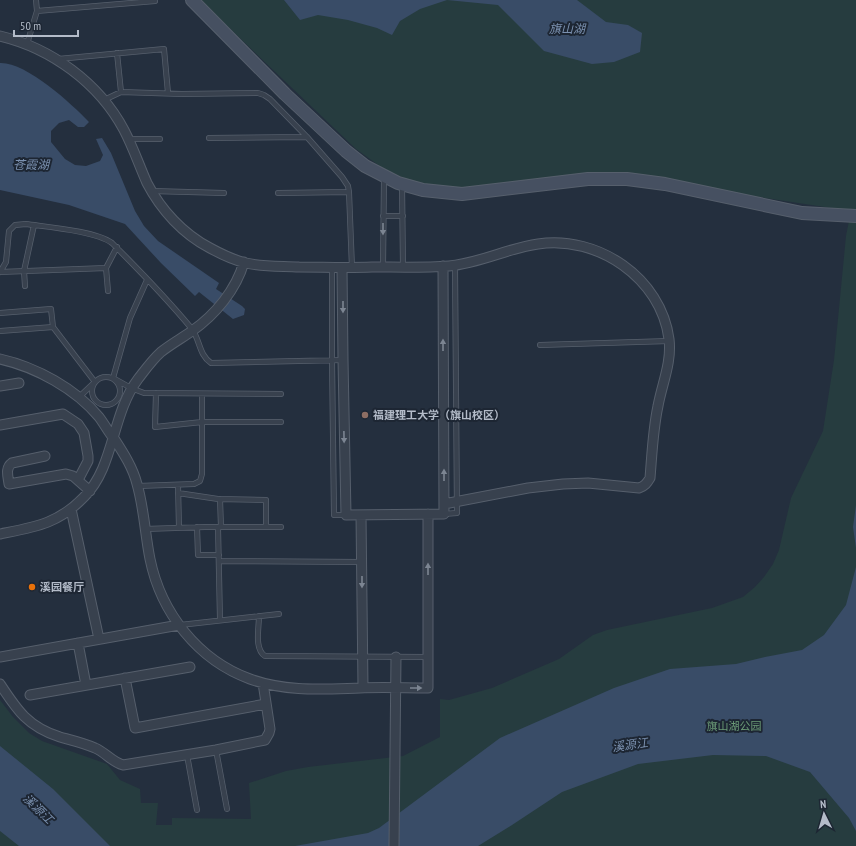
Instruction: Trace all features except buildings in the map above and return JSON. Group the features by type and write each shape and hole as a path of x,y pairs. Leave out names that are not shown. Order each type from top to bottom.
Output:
{"street":[{"path":"192,0 285,94 346,151 365,166 402,184 423,190 462,194 588,179 627,179 665,184 802,213 856,216"},
{"path":"0,36 27,44 56,60 89,84 104,100 119,121 129,139 152,191 173,220 188,233 211,248 244,262 278,266 332,268 443,266 483,259 540,244 558,243 586,247 615,260 626,267 645,286 659,307 669,341 668,367 658,406 650,478 644,487 634,488 588,483 563,484 528,488 444,504"},
{"path":"0,534 40,526 60,517 90,491 104,466 123,405 131,388 161,352 213,314 223,302 236,281 244,262"},
{"path":"347,268 342,360 346,515 444,514 443,266"},
{"path":"0,359 22,365 38,372 78,398 99,417 134,472 138,486 150,559 157,584 167,606 179,625 198,646 220,663 240,675 263,683 295,688 428,688 428,514"},
{"path":"0,386 19,383"},
{"path":"0,425 63,414 73,420 82,429 88,456 85,468 78,480"},
{"path":"45,456 12,463 9,465 7,470 9,484 69,474 90,491"},
{"path":"70,509 100,639"},
{"path":"361,515 363,688"},
{"path":"0,657 179,625"},
{"path":"78,643 86,685"},
{"path":"394,846 396,658"},
{"path":"30,695 190,667"},
{"path":"125,678 135,728 266,704"},
{"path":"0,684 22,715 38,728 96,748 119,764 129,765 261,742 265,740 270,729 263,683"}],"lane":[{"path":"27,44 37,11 36,0"},
{"path":"37,11 155,1"},
{"path":"56,60 164,49 168,93"},
{"path":"117,53 121,92"},
{"path":"104,100 121,92 261,93 270,99 307,137 348,186 347,268"},
{"path":"209,138 307,137"},
{"path":"129,139 160,139"},
{"path":"383,267 384,176"},
{"path":"402,184 404,267"},
{"path":"152,191 224,192"},
{"path":"278,192 349,192"},
{"path":"383,216 403,216"},
{"path":"0,272 6,262 8,236 11,227 20,224 34,225 102,237 116,247 193,330 203,355 211,363 342,360"},
{"path":"25,286 24,271 34,225"},
{"path":"108,291 106,268 116,247"},
{"path":"444,514 457,514 455,265"},
{"path":"0,272 106,268"},
{"path":"332,268 334,515 346,515"},
{"path":"113,378 130,318 147,280"},
{"path":"0,313 51,309 53,327 95,382"},
{"path":"0,331 53,327"},
{"path":"540,346 669,341"},
{"path":"78,398 95,382 103,377 113,378 144,393 281,394"},
{"path":"95,382 92,390 94,399 101,405 110,405 118,400 121,390 117,381 113,378"},
{"path":"156,392 155,427 202,422 281,422"},
{"path":"138,486 194,484 200,482 202,479 202,394"},
{"path":"178,485 179,528"},
{"path":"178,493 220,499 266,500 266,527"},
{"path":"220,499 220,620"},
{"path":"145,529 198,527 281,527"},
{"path":"198,527 198,555 219,555"},
{"path":"219,561 362,562"},
{"path":"179,625 279,614"},
{"path":"259,616 259,648 265,656 427,658"},
{"path":"216,750 227,808"},
{"path":"187,755 197,810"}],"green space":[{"name":"旗山湖公园","path":"201,0 856,0 856,846 0,846 0,700 13,717 29,733 42,741 107,764 120,780 140,789 141,803 158,803 156,825 172,825 172,818 251,819 249,783 286,771 308,767 403,756 440,737 440,699 449,700 492,688 559,659 593,635 607,630 712,608 743,597 755,587 773,564 779,550 791,498 823,431 834,360 846,236 851,211 720,191 638,174 591,175 477,188 439,187 407,180 381,167 356,149"}],"water":[{"path":"284,0 447,0 420,9 400,21 392,35 377,28 348,20 318,15 300,20"},
{"name":"旗山湖","path":"447,0 577,0 606,22 628,25 642,33 640,52 614,62 592,64 544,51 498,5"},
{"name":"苍霞湖","path":"0,63 11,64 35,76 60,95 89,122 84,127 78,127 69,120 59,123 51,131 51,142 65,159 75,165 86,166 100,161 103,155 96,139 102,138 111,153 135,211 144,226 158,241 219,283 216,289 242,306 245,309 244,315 233,319 199,292 195,296 161,263 125,224 69,205 0,190"},
{"path":"856,505 856,548 853,527"},
{"name":"溪源江","path":"856,567 856,831 849,818 810,772 766,756 713,755 638,764 562,792 478,846 295,846 368,833 379,828 500,738 614,688 670,669 736,664 802,650 824,635 846,605"},
{"name":"溪源江","path":"0,746 53,789 110,846 19,846 0,831"}],"place":[{"name":"福建理工大学（旗山校区）","path":"365,415"},
{"name":"溪园餐厅","path":"32,587"}]}
